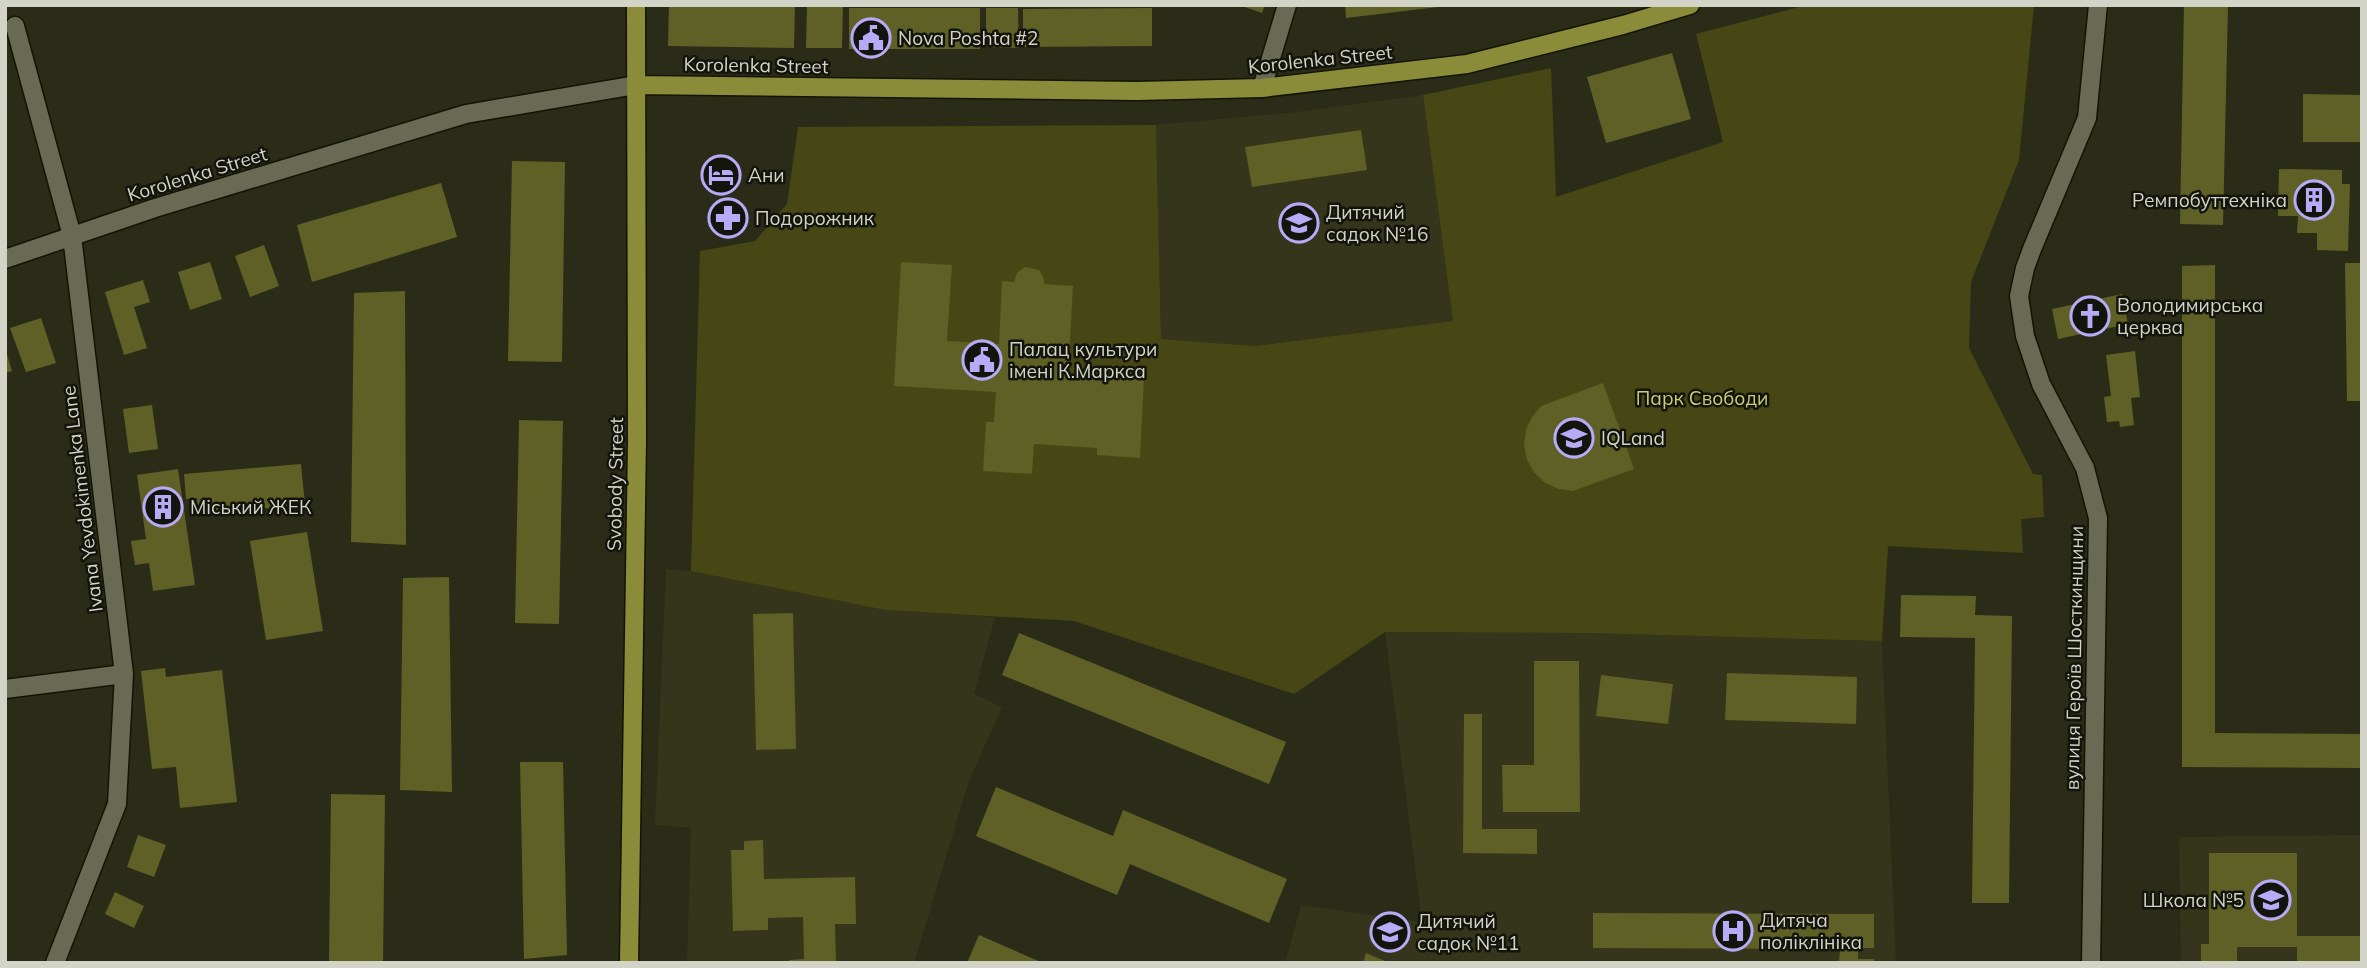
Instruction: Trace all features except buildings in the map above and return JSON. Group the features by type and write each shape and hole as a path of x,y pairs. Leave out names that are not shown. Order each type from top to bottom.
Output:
{"main road":[{"name":"Svobody Street","path":"629,963 637,441 636,5"},
{"name":"Korolenka Street","path":"636,85 1137,91 1262,88 1467,64 1623,25 1690,5"}],"street":[{"path":"1262,88 1287,5"},
{"name":"вулиця Героїв Шосткинщини","path":"2091,963 2098,518 2085,468 2041,384 2025,336 2019,296 2032,249 2087,118 2098,5"},
{"name":"Ivana Yevdokimenka Lane","path":"15,26 72,236 124,674 117,804 55,963"},
{"name":"Korolenka Street","path":"5,259 155,208 466,114 636,85"},
{"path":"5,689 124,674"}],"shaded area":[{"name":"Дитячий садок №16","path":"1423,95 1453,321 1255,346 1161,339 1156,125 1297,112"},
{"path":"666,569 691,571 885,610 995,617 974,694 1002,707 969,781 914,963 687,963 691,828 655,825"},
{"path":"1385,632 1586,633 1882,641 1896,963 1285,963 1301,905 1422,922"},
{"name":"Школа №5","path":"2362,835 2362,963 2181,963 2179,837"}],"green space":[{"name":"Парк Свободи","path":"1807,5 2034,5 2019,160 1971,282 1969,348 2033,474 2042,475 2044,517 2021,519 2023,553 1888,546 1882,641 1586,633 1385,632 1294,694 1074,621 885,610 691,571 700,251 755,241 787,204 798,127 1156,125 1161,339 1255,346 1453,321 1423,95 1551,68 1556,197 1723,142 1696,34"}],"place":[{"name":"Nova Poshta #2","path":"871,38"},
{"name":"Ани","path":"721,175"},
{"name":"Ремпобуттехніка","path":"2314,200"},
{"name":"Подорожник","path":"728,218"},
{"name":"Дитячий садок №16","path":"1299,223"},
{"name":"Володимирська церква","path":"2090,316"},
{"name":"Палац культури імені К.Маркса","path":"982,360"},
{"name":"IQLand","path":"1574,438"},
{"name":"Міський ЖЕК","path":"163,507"},
{"name":"Школа №5","path":"2271,900"},
{"name":"Дитяча поліклініка","path":"1733,931"},
{"name":"Дитячий садок №11","path":"1390,932"}]}
